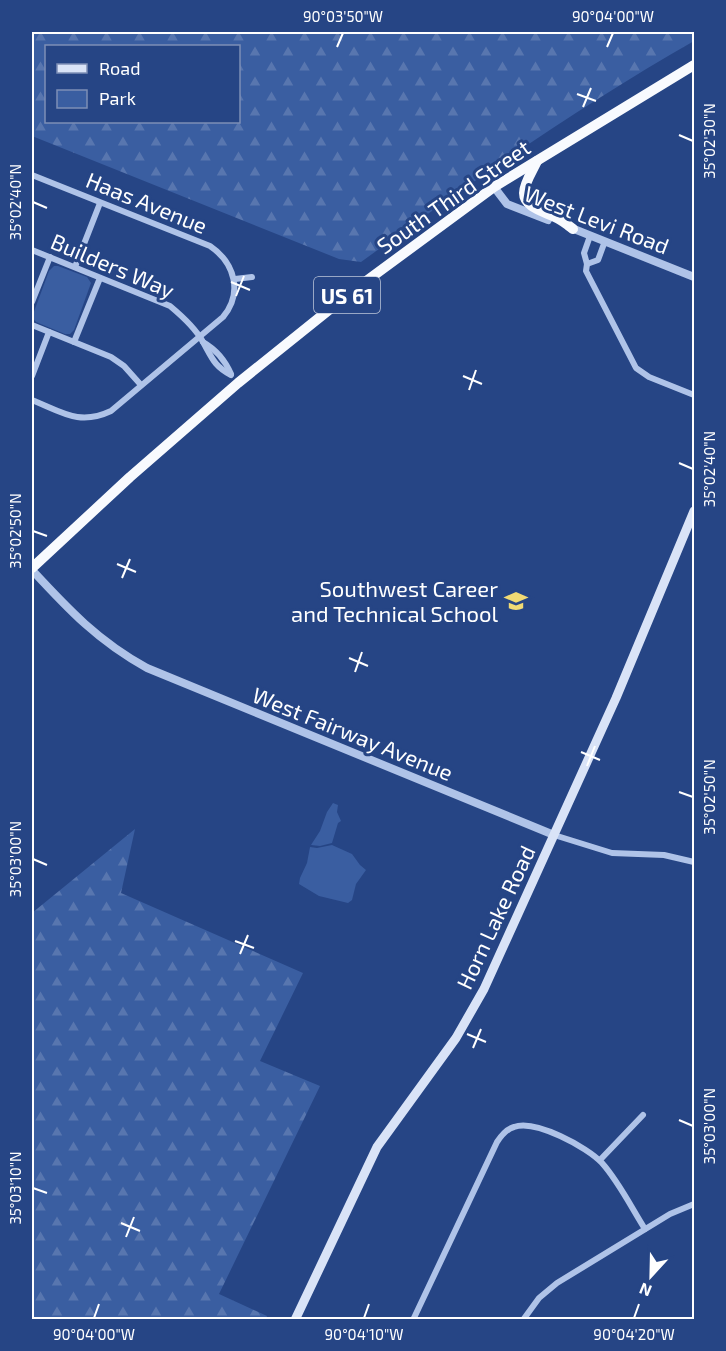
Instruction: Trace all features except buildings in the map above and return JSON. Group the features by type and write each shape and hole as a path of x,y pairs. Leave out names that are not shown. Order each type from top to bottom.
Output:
{"highway":[{"name":"South Third Street","path":"32,569 234,379 494,187 694,65"},
{"path":"538,160 526,184 525,199 528,204 559,219 573,229"}],"main road":[{"name":"Horn Lake Road","path":"298,1318 377,1147 456,1038 476,1004 616,699 694,511"}],"street":[{"name":"Haas Avenue","path":"32,175 210,246 223,257 235,279"},
{"name":"West Levi Road","path":"494,187 507,204 694,277"},
{"path":"75,267 100,203"},
{"path":"590,236 584,253 588,264 586,271 636,368 649,377 694,395"},
{"path":"588,264 598,260 605,242"},
{"name":"Builders Way","path":"32,250 170,306 201,339 207,353 219,369 234,379"},
{"path":"32,302 50,257"},
{"path":"32,400 76,417 90,419 111,411 201,339 227,312 234,293 235,279 252,277"},
{"path":"74,342 100,278"},
{"path":"32,325 114,358 141,385"},
{"path":"32,376 49,332"},
{"name":"West Fairway Avenue","path":"32,569 85,625 109,645 147,668 554,835 612,853 664,855 694,862"},
{"path":"600,1160 643,1115"},
{"path":"413,1320 497,1142 503,1134 514,1127 530,1125 578,1145 600,1160 645,1229"},
{"path":"523,1320 538,1298 555,1284 679,1209 694,1204"}],"green space":[{"path":"32,32 694,32 694,41 566,119 361,262 339,259 32,136"},
{"path":"54,266 87,277 91,283 74,330 70,334 36,322 32,317 49,271"},
{"path":"333,803 338,805 337,812 341,821 338,823 332,843 320,846 311,845 320,831"},
{"path":"135,829 121,893 303,973 260,1061 320,1086 219,1294 267,1316 266,1319 32,1319 32,913"},
{"path":"332,845 352,854 366,870 356,884 352,900 348,903 319,896 299,884 310,847"}],"place":[{"name":"Southwest Career and Technical School","path":"516,601"}]}
